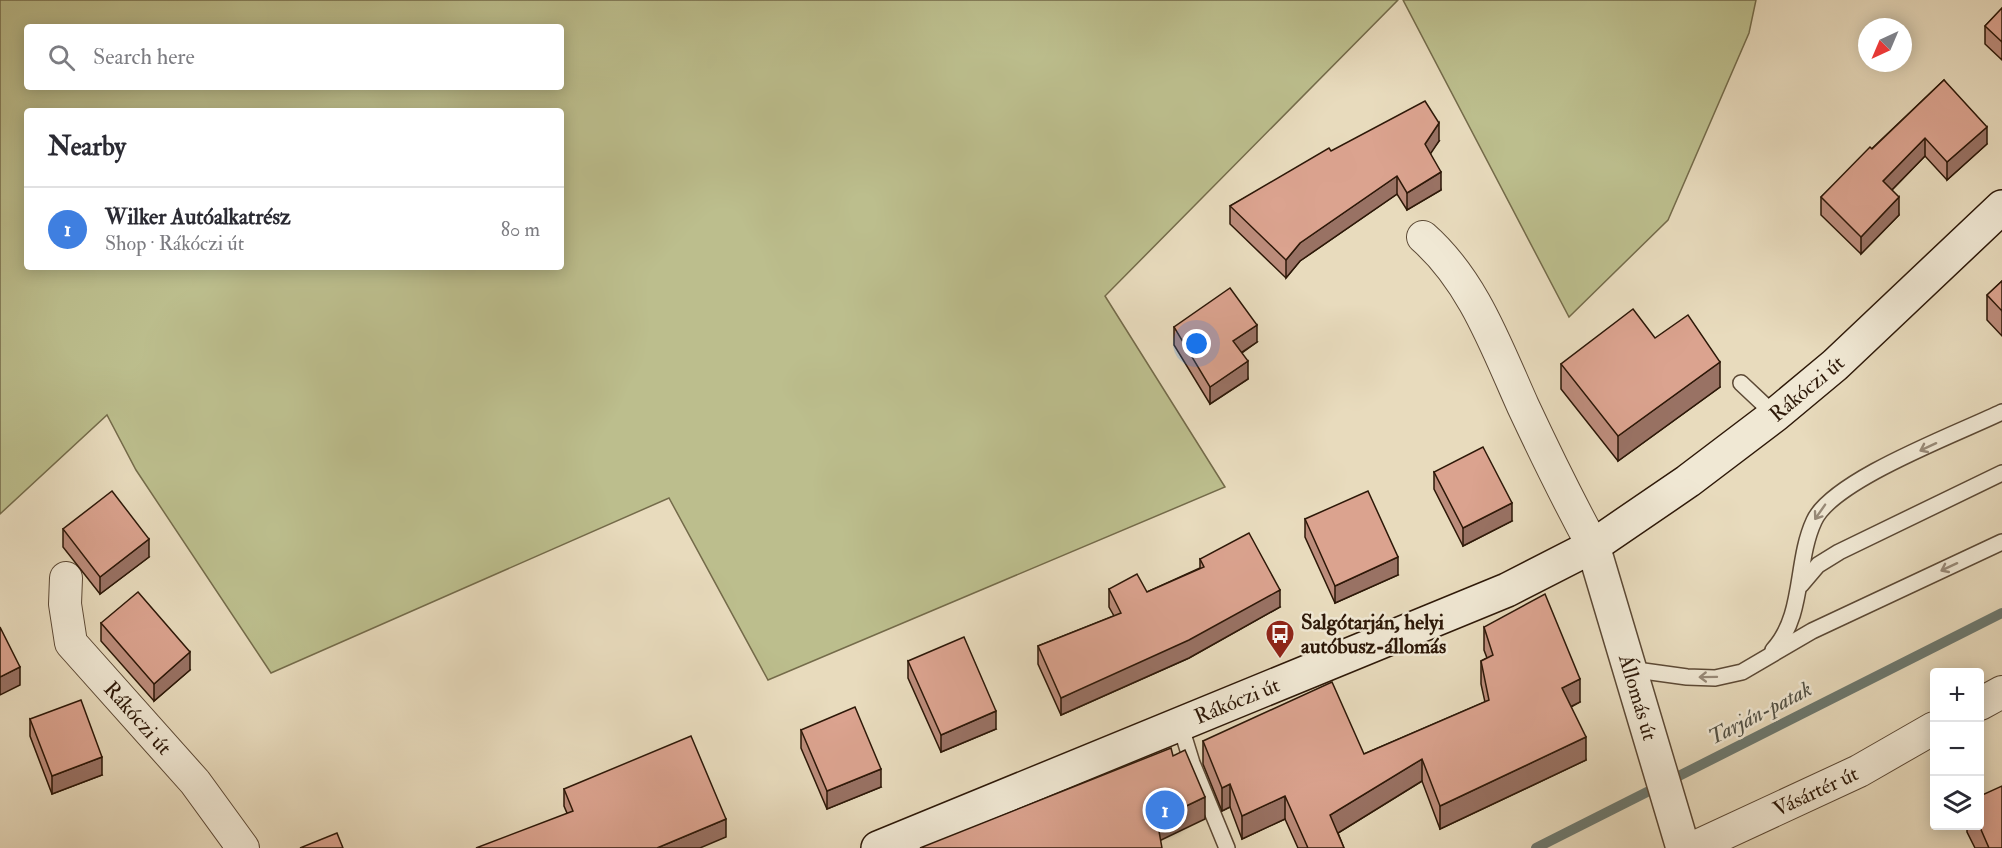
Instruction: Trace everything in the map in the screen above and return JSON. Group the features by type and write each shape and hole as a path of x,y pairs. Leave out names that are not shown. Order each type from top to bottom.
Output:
{"main road":[{"name":"Rákóczi út","path":"878,848 1507,590 1593,546 1688,481 1775,415 1835,365 2002,207"},
{"name":"Állomás út","path":"1593,546 1683,848"}],"street":[{"path":"1423,237 1444,255 1479,308 1561,486 1593,546"},
{"name":"Rákóczi út","path":"66,578 65,604 71,643 195,782 243,848"},
{"path":"1984,702 2002,692"},
{"name":"Vásártér út","path":"1693,848 1859,771 1930,732"}],"lane":[{"path":"1741,383 1775,415"},
{"path":"1763,662 1787,631 1814,520 1825,505 1866,477 2002,412"},
{"path":"1799,587 1818,565 1839,552 2002,473"},
{"path":"1629,669 1715,678 1742,672 1763,662 1812,631 2002,542"},
{"path":"1180,724 1192,763 1227,848"}],"green space":[{"path":"0,0 1398,0 1105,296 1225,487 768,680 669,498 271,673 136,470 107,415 0,514"},
{"path":"1403,0 1756,0 1749,33 1668,220 1569,317"}],"building":[{"path":"2002,8 2002,42 1985,26"},
{"path":"1944,80 1987,127 1947,162 1925,138 1883,181 1899,197 1861,237 1821,197 1870,147 1872,149"},
{"path":"1425,101 1439,123 1425,144 1441,172 1407,193 1397,176 1300,243 1286,260 1230,206 1329,148 1331,151"},
{"path":"2002,281 2002,311 1987,295"},
{"path":"1230,288 1257,325 1233,341 1248,361 1210,387 1174,327"},
{"path":"1633,309 1655,338 1688,315 1720,362 1618,436 1561,364"},
{"path":"1483,447 1512,503 1463,528 1434,472"},
{"path":"112,491 149,539 100,577 63,529"},
{"path":"1368,491 1398,557 1335,586 1305,519"},
{"path":"1249,533 1280,590 1189,640 1061,698 1038,646 1121,613 1109,589 1137,574 1147,592 1204,567 1200,559"},
{"path":"138,592 190,652 154,684 101,623"},
{"path":"1545,594 1580,679 1562,688 1586,737 1440,806 1422,759 1330,815 1344,848 1308,848 1285,796 1242,816 1230,784 1222,788 1203,741 1332,682 1364,754 1489,700 1481,661 1493,655 1484,627"},
{"path":"0,627 20,667 0,677"},
{"path":"964,637 996,711 941,735 908,661"},
{"path":"81,700 102,757 52,776 30,719"},
{"path":"855,707 881,769 827,791 801,730"},
{"path":"691,736 726,819 657,848 476,848 573,811 564,789"},
{"path":"1171,748 1173,756 1185,750 1205,797 1157,820 1162,848 920,848"},
{"path":"2002,786 2002,848 1989,848 1981,830 1984,830 1984,794"},
{"path":"337,833 343,848 300,848"}],"waterway":[{"name":"Tarján-patak","path":"1536,848 2002,613"}],"place":[{"name":"Salgótarján, helyi autóbusz-állomás","path":"1280,660"},
{"name":"Wilker Autóalkatrész","path":"1165,810"}]}
